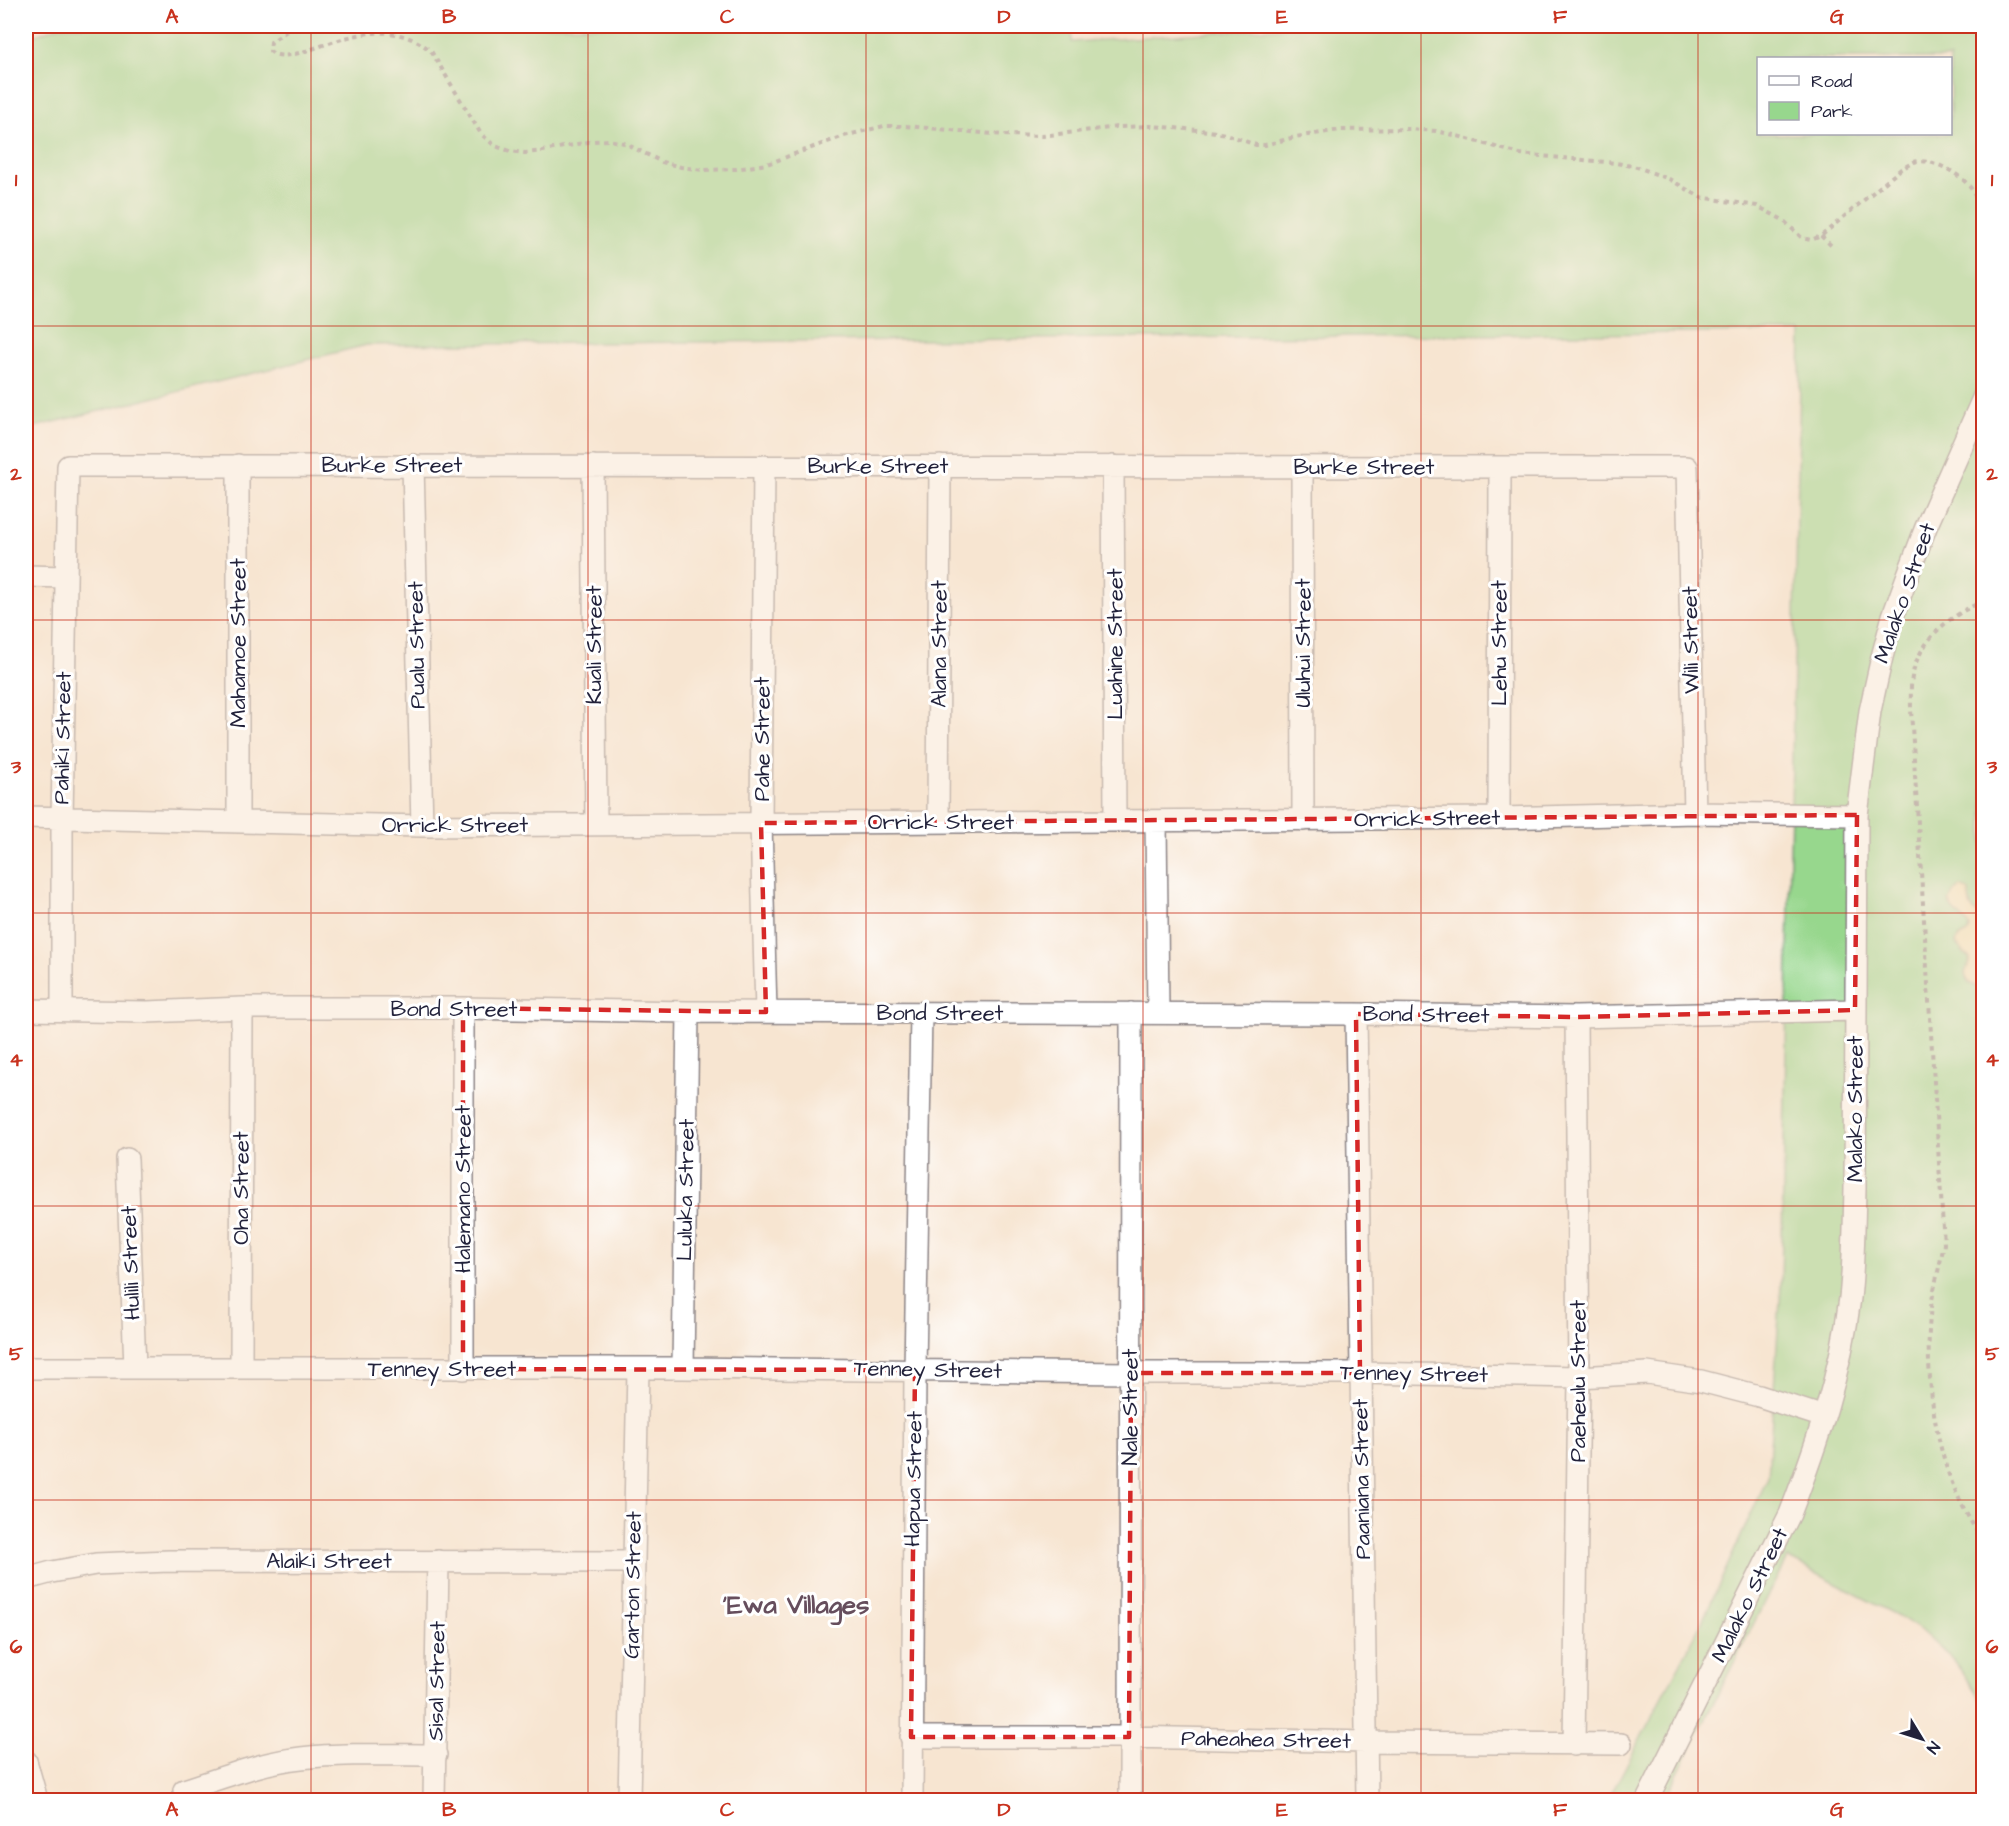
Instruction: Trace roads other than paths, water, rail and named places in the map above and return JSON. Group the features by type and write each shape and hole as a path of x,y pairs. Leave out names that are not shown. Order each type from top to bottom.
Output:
{"street":[{"name":"Malako Street","path":"1647,1800 1791,1514 1809,1466 1835,1381 1850,1289 1855,1189 1857,814 1870,711 1893,616 1926,527 1983,396"},
{"name":"Mahamoe Street","path":"238,465 238,822"},
{"name":"Pualu Street","path":"413,465 422,826"},
{"name":"Burke Street","path":"68,466 1688,467"},
{"name":"Pahiki Street","path":"62,1010 62,819 68,466"},
{"name":"Kuali Street","path":"592,466 596,825"},
{"name":"Pahe Street","path":"764,466 761,823 766,1012"},
{"name":"Alana Street","path":"938,822 940,466"},
{"name":"Luahine Street","path":"1113,466 1115,821"},
{"name":"Uluhui Street","path":"1302,467 1304,820"},
{"name":"Lehu Street","path":"1499,818 1500,467"},
{"name":"Wili Street","path":"1688,467 1695,813"},
{"path":"26,576 66,577"},
{"name":"Orrick Street","path":"26,818 422,826 1304,820 1695,813 1857,814"},
{"path":"1156,821 1158,1013"},
{"name":"Bond Street","path":"26,1010 147,1012 242,1008 463,1008 688,1012 1576,1017 1855,1010"},
{"name":"Oha Street","path":"241,1367 242,1008"},
{"name":"Halemano Street","path":"463,1008 463,1369"},
{"name":"Luluka Street","path":"683,1368 688,1012"},
{"name":"Hapua Street","path":"912,1800 915,1370 921,1013"},
{"name":"Nale Street","path":"1130,1800 1131,1013"},
{"name":"Paaniana Street","path":"1356,1014 1367,1800"},
{"name":"Paeheulu Street","path":"1574,1745 1579,1377 1576,1017"},
{"name":"Hulili Street","path":"127,1159 135,1367"},
{"name":"Tenney Street","path":"26,1368 683,1368 1360,1373 1579,1377 1647,1373 1701,1381 1759,1396 1824,1417"},
{"name":"Garton Street","path":"629,1800 638,1369"},
{"name":"Alaiki Street","path":"26,1579 96,1564 169,1561 634,1562"},
{"name":"Sisal Street","path":"434,1800 438,1561"},
{"name":"Paheahea Street","path":"912,1737 1129,1737 1621,1744"},
{"path":"184,1790 256,1767 299,1758 342,1755 436,1755"},
{"path":"26,1761 37,1800"}],"district":[{"name":"‘Ewa Villages","path":"796,1605"}]}
